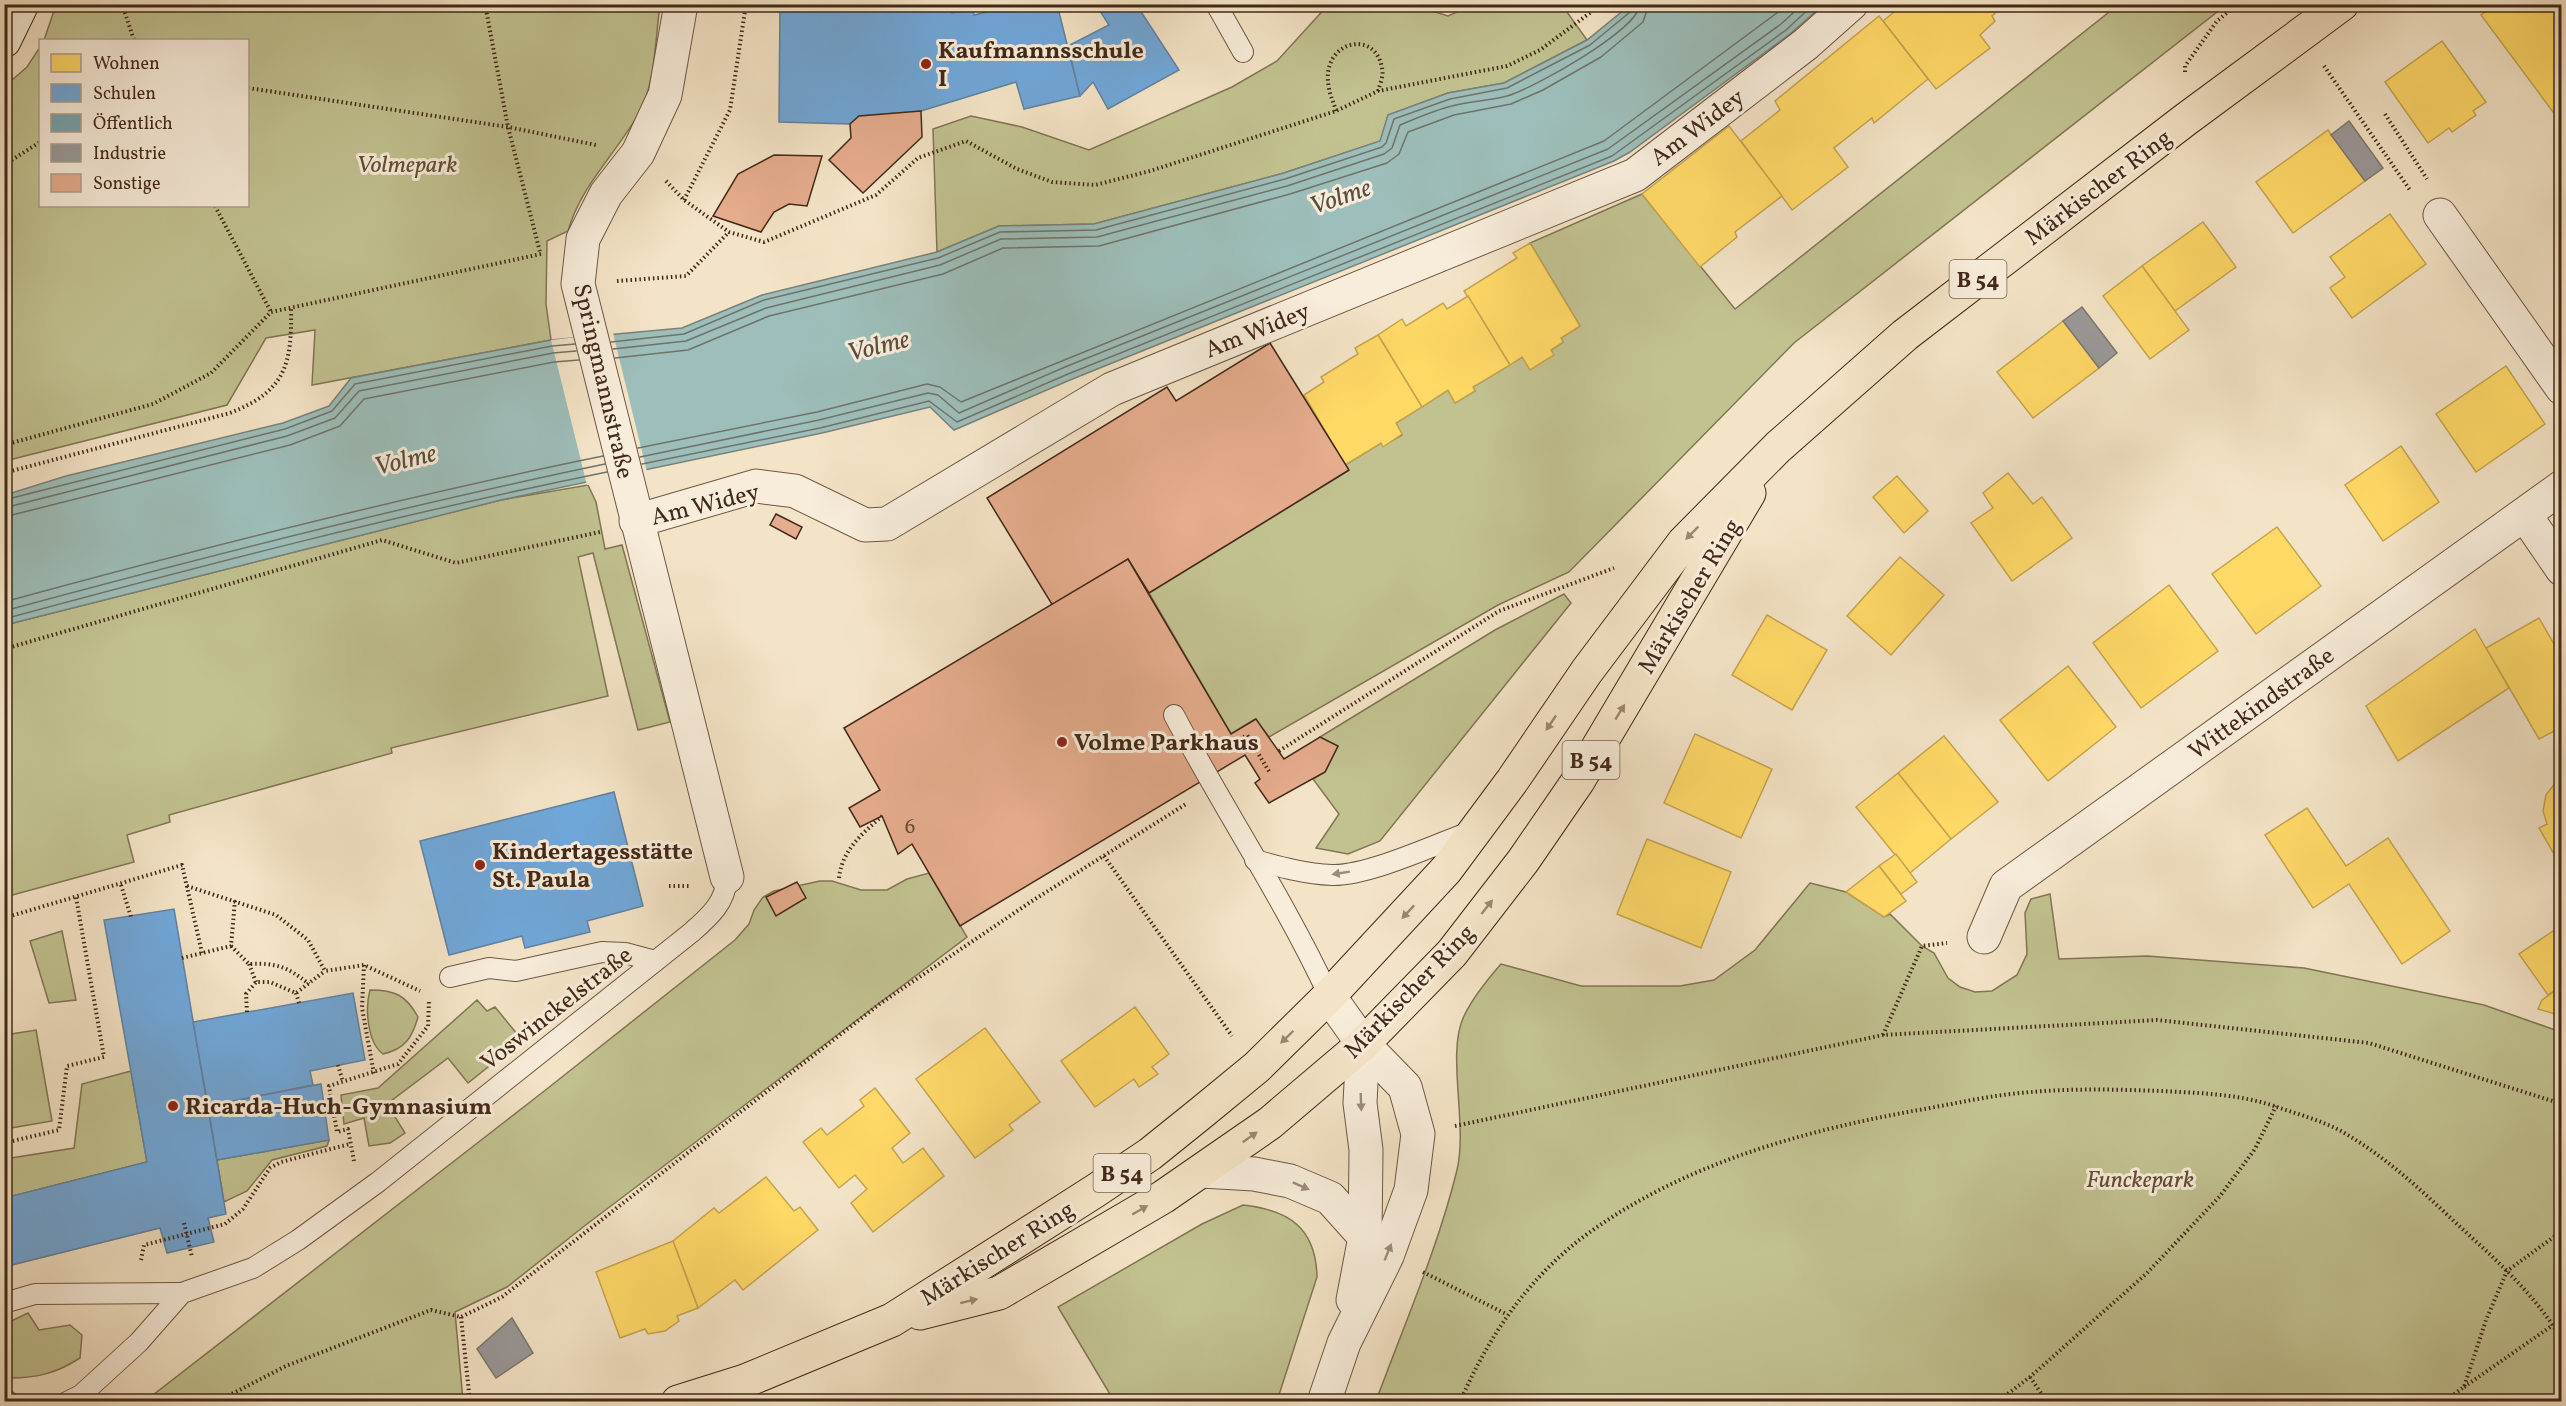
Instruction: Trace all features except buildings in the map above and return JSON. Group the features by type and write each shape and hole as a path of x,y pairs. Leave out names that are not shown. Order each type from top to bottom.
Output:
{"main road":[{"name":"Märkischer Ring","path":"892,1320 1150,1154 1257,1067 1329,996 1446,870 1587,671 1684,542 1778,447 1905,335 2166,135 2342,4"},
{"name":"Märkischer Ring","path":"678,1401 745,1381 892,1320 999,1293 1202,1171 1270,1123 1363,1044 1452,953 1529,852 1578,781 1778,447"}],"street":[{"path":"4,41 22,4"},
{"name":"Springmannstraße","path":"681,4 665,95 638,153 606,194 583,239 578,284 726,877"},
{"name":"Am Widey","path":"636,521 756,486 795,491 865,525 887,524 1112,389 1635,175 1806,44 1851,4"},
{"path":"2440,215 2562,388"},
{"name":"Wittekindstraße","path":"1984,937 2006,886 2562,487"},
{"path":"2525,515 2562,569"},
{"path":"1329,996 1363,1044 1405,1087 1418,1134 1411,1190 1387,1256 1344,1342"},
{"path":"1324,1401 1344,1342 1365,1237 1366,1150 1360,1102 1363,1044"},
{"path":"1202,1171 1254,1174 1290,1181 1330,1198 1365,1237"}],"lane":[{"path":"1216,4 1243,52"},
{"path":"1174,715 1255,860 1300,934 1329,996"},
{"path":"1255,860 1294,870 1334,875 1409,855 1476,829"},
{"name":"Voswinckelstraße","path":"4,1303 35,1294 182,1293 253,1268 298,1240 378,1182 655,961 716,910 726,890 726,877"},
{"path":"450,977 489,968 516,971 602,952 625,953 655,961"},
{"name":"Voswinckelstraße","path":"67,1401 81,1395 139,1342 182,1293"},
{"path":"4,1399 9,1401"}],"path":[{"path":"122,4 134,39"},
{"path":"4,445 153,404 211,373 271,312 541,254 508,127 485,4"},
{"path":"684,200 730,110 746,4"},
{"path":"249,88 508,127 638,153 684,200 729,232 764,242 876,195 918,158 966,141 1017,169 1052,182 1095,185 1150,171 1336,111 1378,91 1507,66 1540,50 1602,4"},
{"path":"2303,34 2405,186 2440,215"},
{"path":"1336,111 1328,77 1331,60 1340,47 1353,44 1366,46 1379,57 1383,70 1378,91"},
{"path":"2385,114 2424,171"},
{"path":"4,165 39,143"},
{"path":"216,207 271,312"},
{"path":"578,284 686,276 729,232"},
{"path":"4,472 230,413 256,403 270,390 289,359 291,307"},
{"path":"4,649 382,540 456,563 582,538 636,521"},
{"path":"1279,750 1499,611 1618,566"},
{"path":"1236,742 1247,735 1270,773"},
{"path":"216,1401 286,1366 431,1310 461,1317 502,1297 881,1003 1032,901 1194,799"},
{"path":"839,878 840,864 856,839 882,816"},
{"path":"1104,856 1238,1045"},
{"path":"4,918 182,865 202,953"},
{"path":"121,885 131,917"},
{"path":"187,886 276,915 308,940 325,970"},
{"path":"4,1143 59,1130 67,1066 104,1057 76,897"},
{"path":"235,900 231,946 249,964 256,982"},
{"path":"1883,1035 1922,946 1984,937"},
{"path":"182,958 231,946"},
{"path":"249,964 276,963 292,971 309,984"},
{"path":"364,964 362,1008 374,1074"},
{"path":"296,993 325,970 364,964 417,988 430,1002 428,1026 398,1064 374,1074 329,1086 337,1132 348,1129"},
{"path":"256,982 270,982 296,993"},
{"path":"247,1012 246,994 256,982"},
{"path":"296,993 299,1003"},
{"path":"1418,1134 1883,1035 2157,1020 2369,1043 2562,1104"},
{"path":"338,1065 343,1082"},
{"path":"1460,1401 1481,1356 1506,1314 1553,1262 1590,1232 1664,1186 1700,1169 1781,1142 1864,1120 2016,1094 2099,1088 2242,1097 2276,1106 2337,1129 2388,1161 2507,1271 2553,1325 2562,1340"},
{"path":"1997,1401 2030,1377 2147,1273 2220,1196 2255,1149 2276,1106"},
{"path":"152,1244 225,1224 243,1209 270,1168 282,1162 350,1144"},
{"path":"184,1223 189,1248"},
{"path":"2464,1387 2486,1320 2507,1271 2562,1231"},
{"path":"1455,1288 1506,1314"},
{"path":"461,1317 470,1401"},
{"path":"2444,1401 2553,1325"},
{"path":"2030,1377 2047,1401"}],"green space":[{"name":"Volmepark","path":"56,5 660,5 652,74 645,101 630,128 581,199 568,231 547,241 546,304 551,340 312,385 315,330 266,338 227,405 5,461 5,86 27,67 39,49 39,207 249,207 249,39 44,39"},
{"path":"1328,5 1413,5 1448,16 1472,5 1562,5 1587,40 1504,83 1448,93 1388,115 1381,141 1284,173 1094,224 999,226 937,252 933,129 971,116 1022,127 1089,150 1232,87 1277,61"},
{"path":"2118,5 2226,5 1794,343 1569,572 1498,605 1269,737 1255,719 1231,734 1149,593 1348,471 1345,465 1381,443 1383,446 1402,435 1396,423 1448,390 1455,403 1475,391 1473,387 1522,357 1551,350 1563,342 1561,338 1580,326 1530,243 1642,194 1735,309"},
{"path":"588,485 596,502 605,549 622,545 670,722 638,730 593,553 578,557 608,696 391,748 392,753 169,815 170,822 127,835 134,862 5,897 5,625 501,500"},
{"path":"1564,594 1571,603 1380,841 1348,854 1316,848 1339,814 1313,779 1325,772 1338,746 1320,737 1495,630"},
{"path":"929,873 967,937 507,1287 455,1312 463,1401 144,1402 735,940 749,924 754,910 763,897 774,891 820,881 832,881 861,890 887,890 907,879"},
{"name":"Funckepark","path":"1810,883 1846,892 1884,917 1890,914 1922,946 1934,953 1948,978 1960,987 1975,992 1992,991 2017,975 2027,954 2025,913 2031,899 2050,894 2059,959 2147,956 2304,968 2484,1005 2561,1032 2561,1401 1376,1401 1430,1257 1457,1170 1460,1152 1457,1069 1459,1031 1464,1016 1476,995 1501,964 1581,986 1680,986 1714,980 1755,950"},
{"path":"62,931 76,1000 49,1003 30,941"},
{"path":"370,990 399,995 418,1017 410,1037 402,1046 391,1052 383,1054 378,1049 371,1033 368,1006"},
{"path":"477,1000 487,1011 495,1007 522,1040 468,1083 448,1058 387,1104 405,1133 390,1143 369,1146 364,1118 344,1124 341,1095 378,1088"},
{"path":"36,1030 52,1121 5,1129 5,1035"},
{"path":"131,1071 147,1162 5,1198 5,1159 74,1148 82,1084"},
{"path":"329,1140 327,1146 272,1160 247,1191 224,1202 217,1160"},
{"path":"1243,1205 1274,1211 1297,1224 1311,1246 1315,1260 1317,1277 1277,1401 1114,1401 1058,1307 1202,1224"},
{"path":"28,1313 39,1330 70,1325 82,1335 80,1358 46,1374 10,1378 5,1369 5,1324"}],"water":[{"name":"Volme","path":"1630,5 1823,5 1790,34 1630,152 1614,161 1070,380 954,430 930,407 822,433 501,500 5,625 5,495 66,476 283,423 329,406 351,378 551,340 682,328 762,295 937,252 999,226 1094,224 1284,173 1380,141 1388,115 1448,93 1504,83 1587,40"}],"pier":[{"path":"613,333 647,472 587,485 551,340"}],"place":[{"name":"Kaufmannsschule I","path":"926,64"},
{"name":"Volme Parkhaus","path":"1062,742"},
{"name":"Kindertagesstätte St. Paula","path":"480,865"},
{"name":"Ricarda-Huch-Gymnasium","path":"173,1106"}]}
